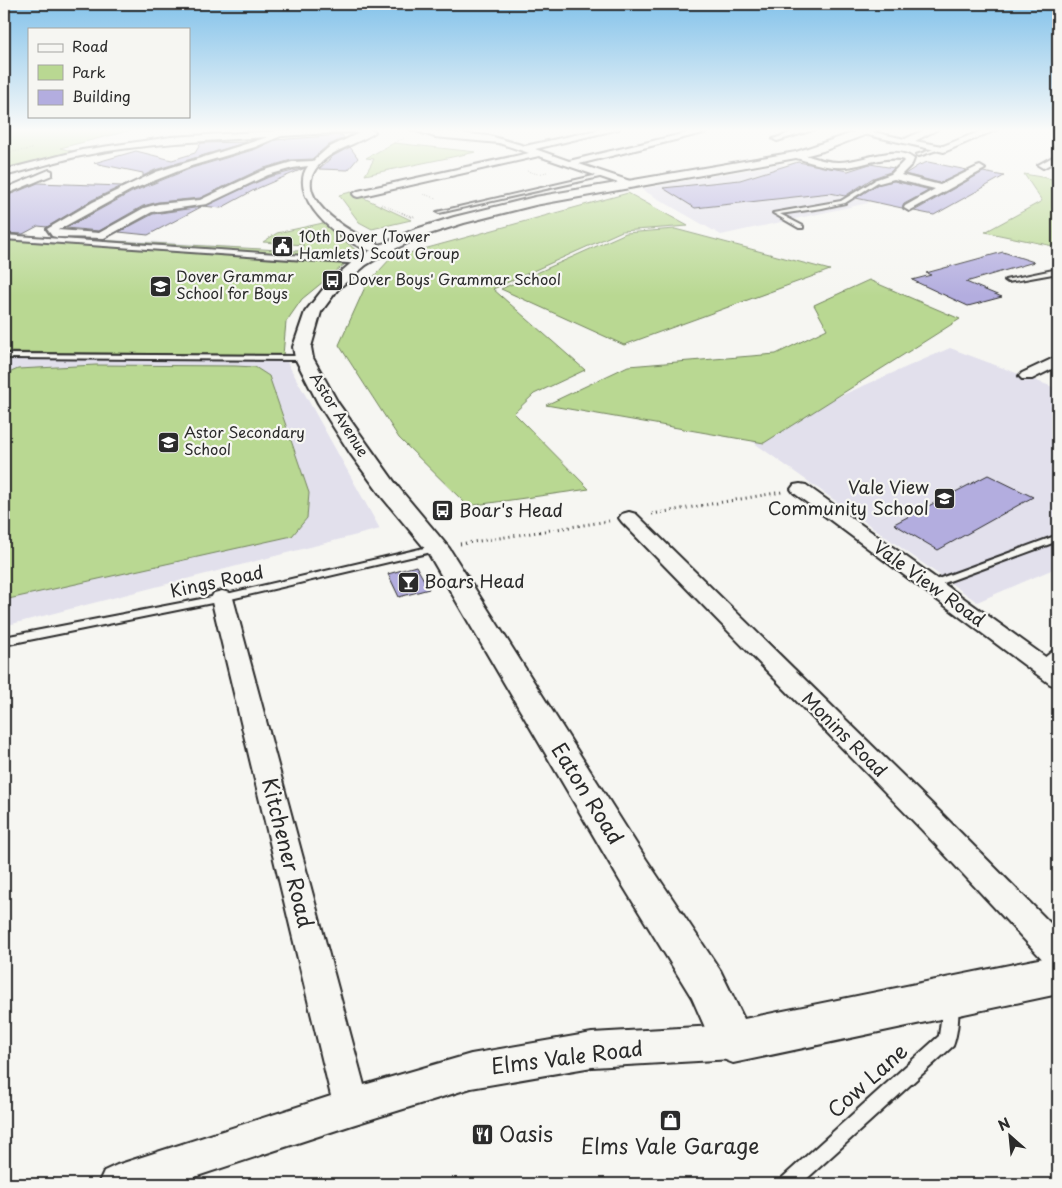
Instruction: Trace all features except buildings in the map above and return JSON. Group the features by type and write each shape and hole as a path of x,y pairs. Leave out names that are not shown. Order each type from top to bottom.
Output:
{"street":[{"path":"4,192 21,184"},
{"path":"135,184 52,229 56,234 100,236 148,210 158,207 190,206 241,184"},
{"path":"307,184 307,188 322,211 339,229 367,246 383,249"},
{"path":"358,194 398,184"},
{"name":"Astor Avenue","path":"437,548 390,492 361,453 328,403 304,358 302,347 313,312 333,286 361,262 383,249 418,233 458,220 535,201 620,184"},
{"path":"927,184 941,188"},
{"path":"909,208 948,184"},
{"path":"1027,376 1058,360"},
{"name":"Vale View Road","path":"800,489 1050,672"},
{"name":"Monins Road","path":"629,518 925,815 1058,953"},
{"name":"Eaton Road","path":"437,548 623,854 706,984 733,1042"},
{"name":"Kitchener Road","path":"222,598 352,1107"},
{"name":"Elms Vale Road","path":"117,1184 352,1107 471,1071 592,1050 733,1042 1058,974"}],"lane":[{"path":"439,212 561,184"},
{"path":"801,227 775,213 822,207 843,202 872,184"},
{"path":"4,237 361,262"},
{"path":"1008,280 1058,271"},
{"path":"4,356 304,358"},
{"path":"930,585 1058,538"},
{"name":"Kings Road","path":"4,641 222,598 437,548"},
{"path":"1050,672 1058,653"},
{"name":"Cow Lane","path":"788,1184 947,1040 952,996"}],"path":[{"path":"401,184 458,208"},
{"path":"358,194 412,217 437,210 439,212"}],"shaded area":[{"path":"666,184 893,184 868,196 868,203 721,235 641,189"},
{"name":"Astor Secondary School","path":"4,235 164,242 356,255 302,299 286,322 283,355 380,529 4,626"},
{"name":"Vale View Community School","path":"950,348 1058,389 1058,567 977,602 746,437"}],"green space":[{"path":"1031,184 1058,184 1058,247 985,232 1042,201"},
{"path":"351,192 411,220 372,229 359,222 339,195"},
{"path":"628,193 688,226 622,231 493,289 585,370 534,394 514,413 589,489 468,506 399,438 339,345 366,285 391,258"},
{"name":"Dover Grammar School for Boys","path":"323,223 357,251 356,255 302,299 286,322 283,355 4,352 4,235 298,251 304,245 263,242 277,233"},
{"path":"675,229 830,270 624,345 501,289 626,233"},
{"path":"869,280 960,319 764,443 546,405 628,366 776,354 827,329 814,305"},
{"name":"Astor Secondary School","path":"96,365 255,367 269,376 309,493 307,518 292,536 4,600 4,375 18,369"}],"place":[{"name":"10th Dover (Tower Hamlets) Scout Group","path":"283,246"},
{"name":"Dover Boys' Grammar School","path":"332,280"},
{"name":"Dover Grammar School for Boys","path":"160,286"},
{"name":"Astor Secondary School","path":"168,442"},
{"name":"Vale View Community School","path":"945,498"},
{"name":"Boar's Head","path":"443,511"},
{"name":"Boars Head","path":"408,582"},
{"name":"Elms Vale Garage","path":"670,1120"},
{"name":"Oasis","path":"483,1135"}]}
